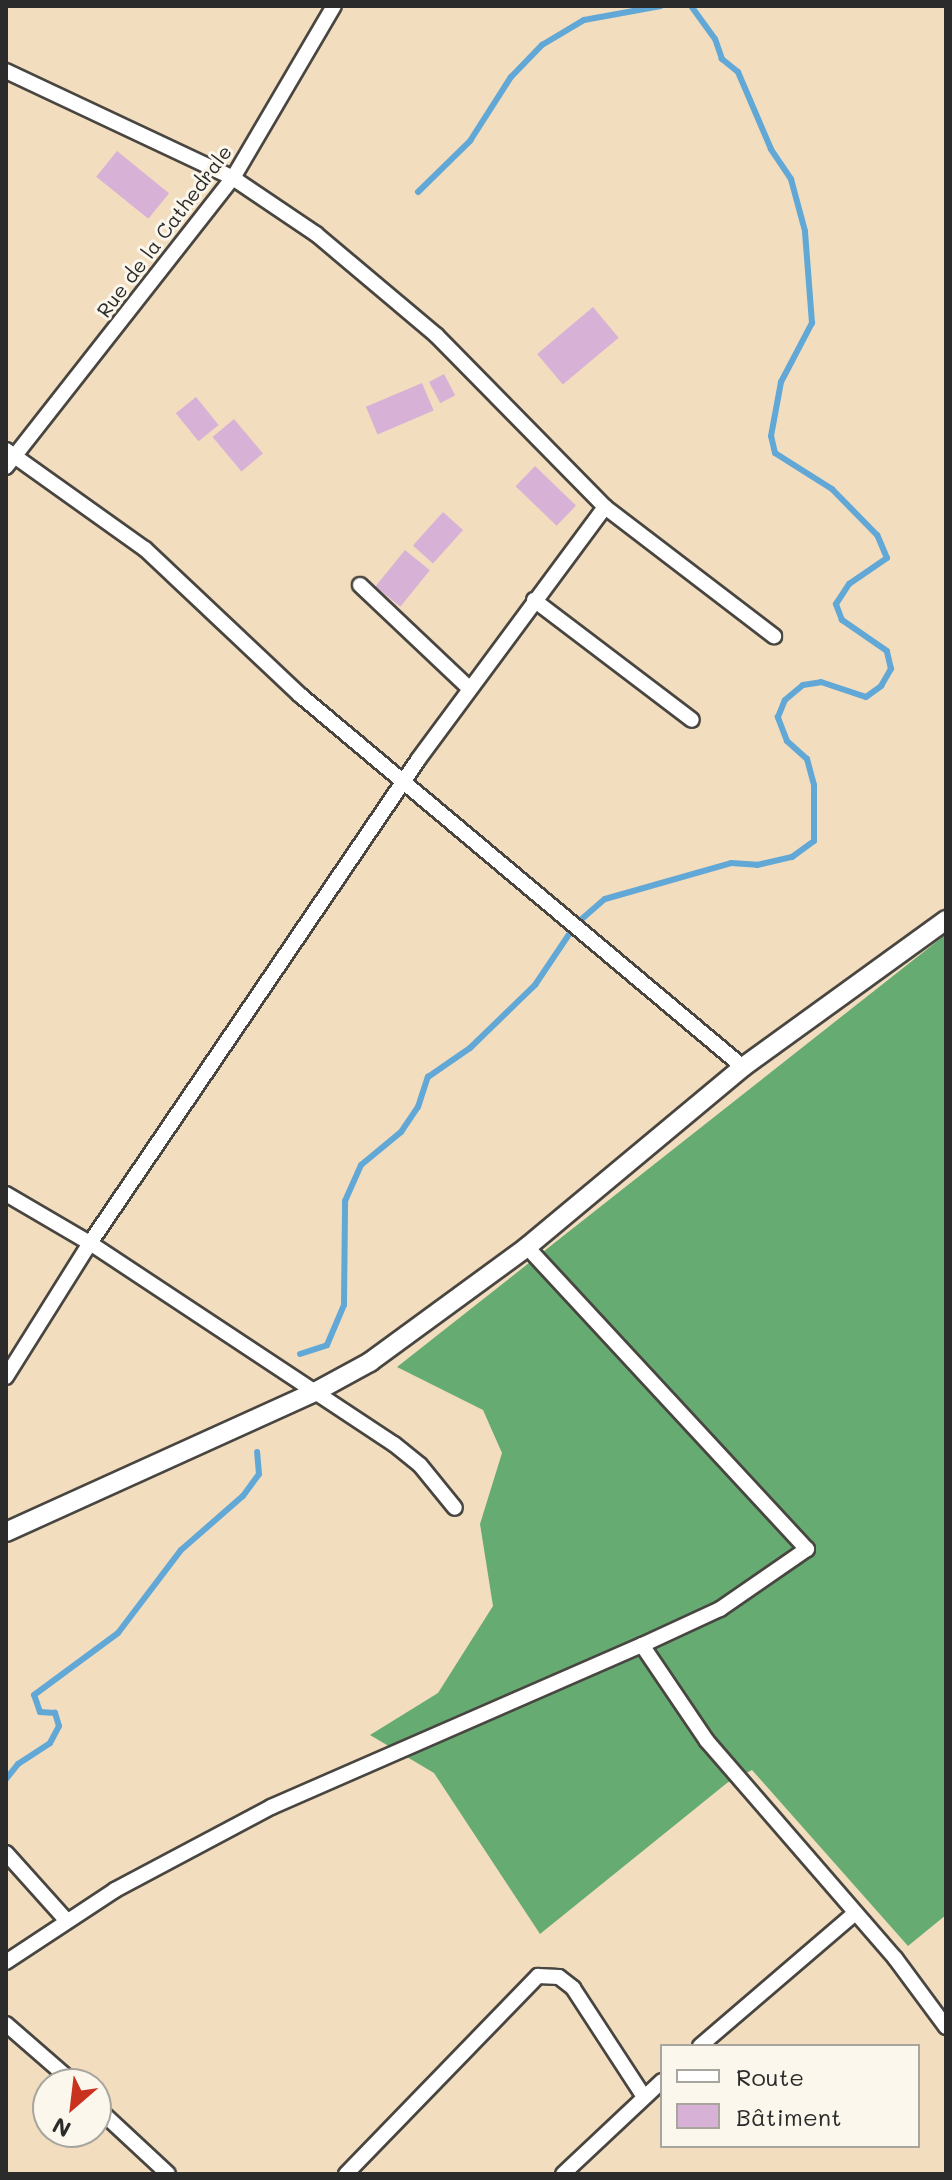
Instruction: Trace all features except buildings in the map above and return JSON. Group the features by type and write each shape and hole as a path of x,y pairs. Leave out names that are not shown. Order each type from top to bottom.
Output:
{"street":[{"name":"Rue de la Cathedrale","path":"6,467 11,452 233,178 334,6"},
{"path":"6,71 233,178 316,234 436,335 605,507 774,636"},
{"path":"11,452 145,549 300,695 743,1067"},
{"path":"6,1377 90,1243 403,782 469,688 605,507"},
{"path":"360,585 469,688"},
{"path":"534,600 692,720"},
{"path":"6,1532 315,1392 370,1362 527,1247 743,1067 946,920"},
{"path":"6,1194 90,1243 420,1465 455,1508"},
{"path":"6,1962 67,1921 271,1807 720,1609 807,1549 527,1247"},
{"path":"642,1645 707,1741 895,1958 946,2027"},
{"path":"6,1853 67,1921"},
{"path":"702,2044 854,1914"},
{"path":"346,2174 538,1976 559,1977 573,1988 644,2097"},
{"path":"6,2024 57,2068"},
{"path":"563,2174 660,2083"},
{"path":"112,2122 168,2174"}],"green space":[{"path":"945,935 946,1915 908,1946 752,1770 727,1783 540,1934 434,1773 370,1735 438,1693 493,1606 480,1524 502,1453 483,1410 397,1367"}],"waterway":[{"path":"418,192 470,141 511,77 542,45 584,20 661,6"},
{"path":"300,1354 327,1345 344,1305 345,1201 361,1165 401,1132 418,1107 428,1077 470,1048 535,985 576,924 605,899 731,863 757,865 792,857 814,841 814,785 807,759 787,741 778,717 785,700 803,685 821,682 866,697 881,686 891,669 887,651 842,620 836,604 849,584 887,558 877,535 832,489 775,453 771,436 781,382 812,323 805,231 791,179 771,149 738,72 722,59 715,39 691,6"},
{"path":"6,1779 18,1764 50,1743 59,1726 55,1713 40,1712 34,1695 118,1633 181,1550 243,1496 259,1474 257,1452"}]}
